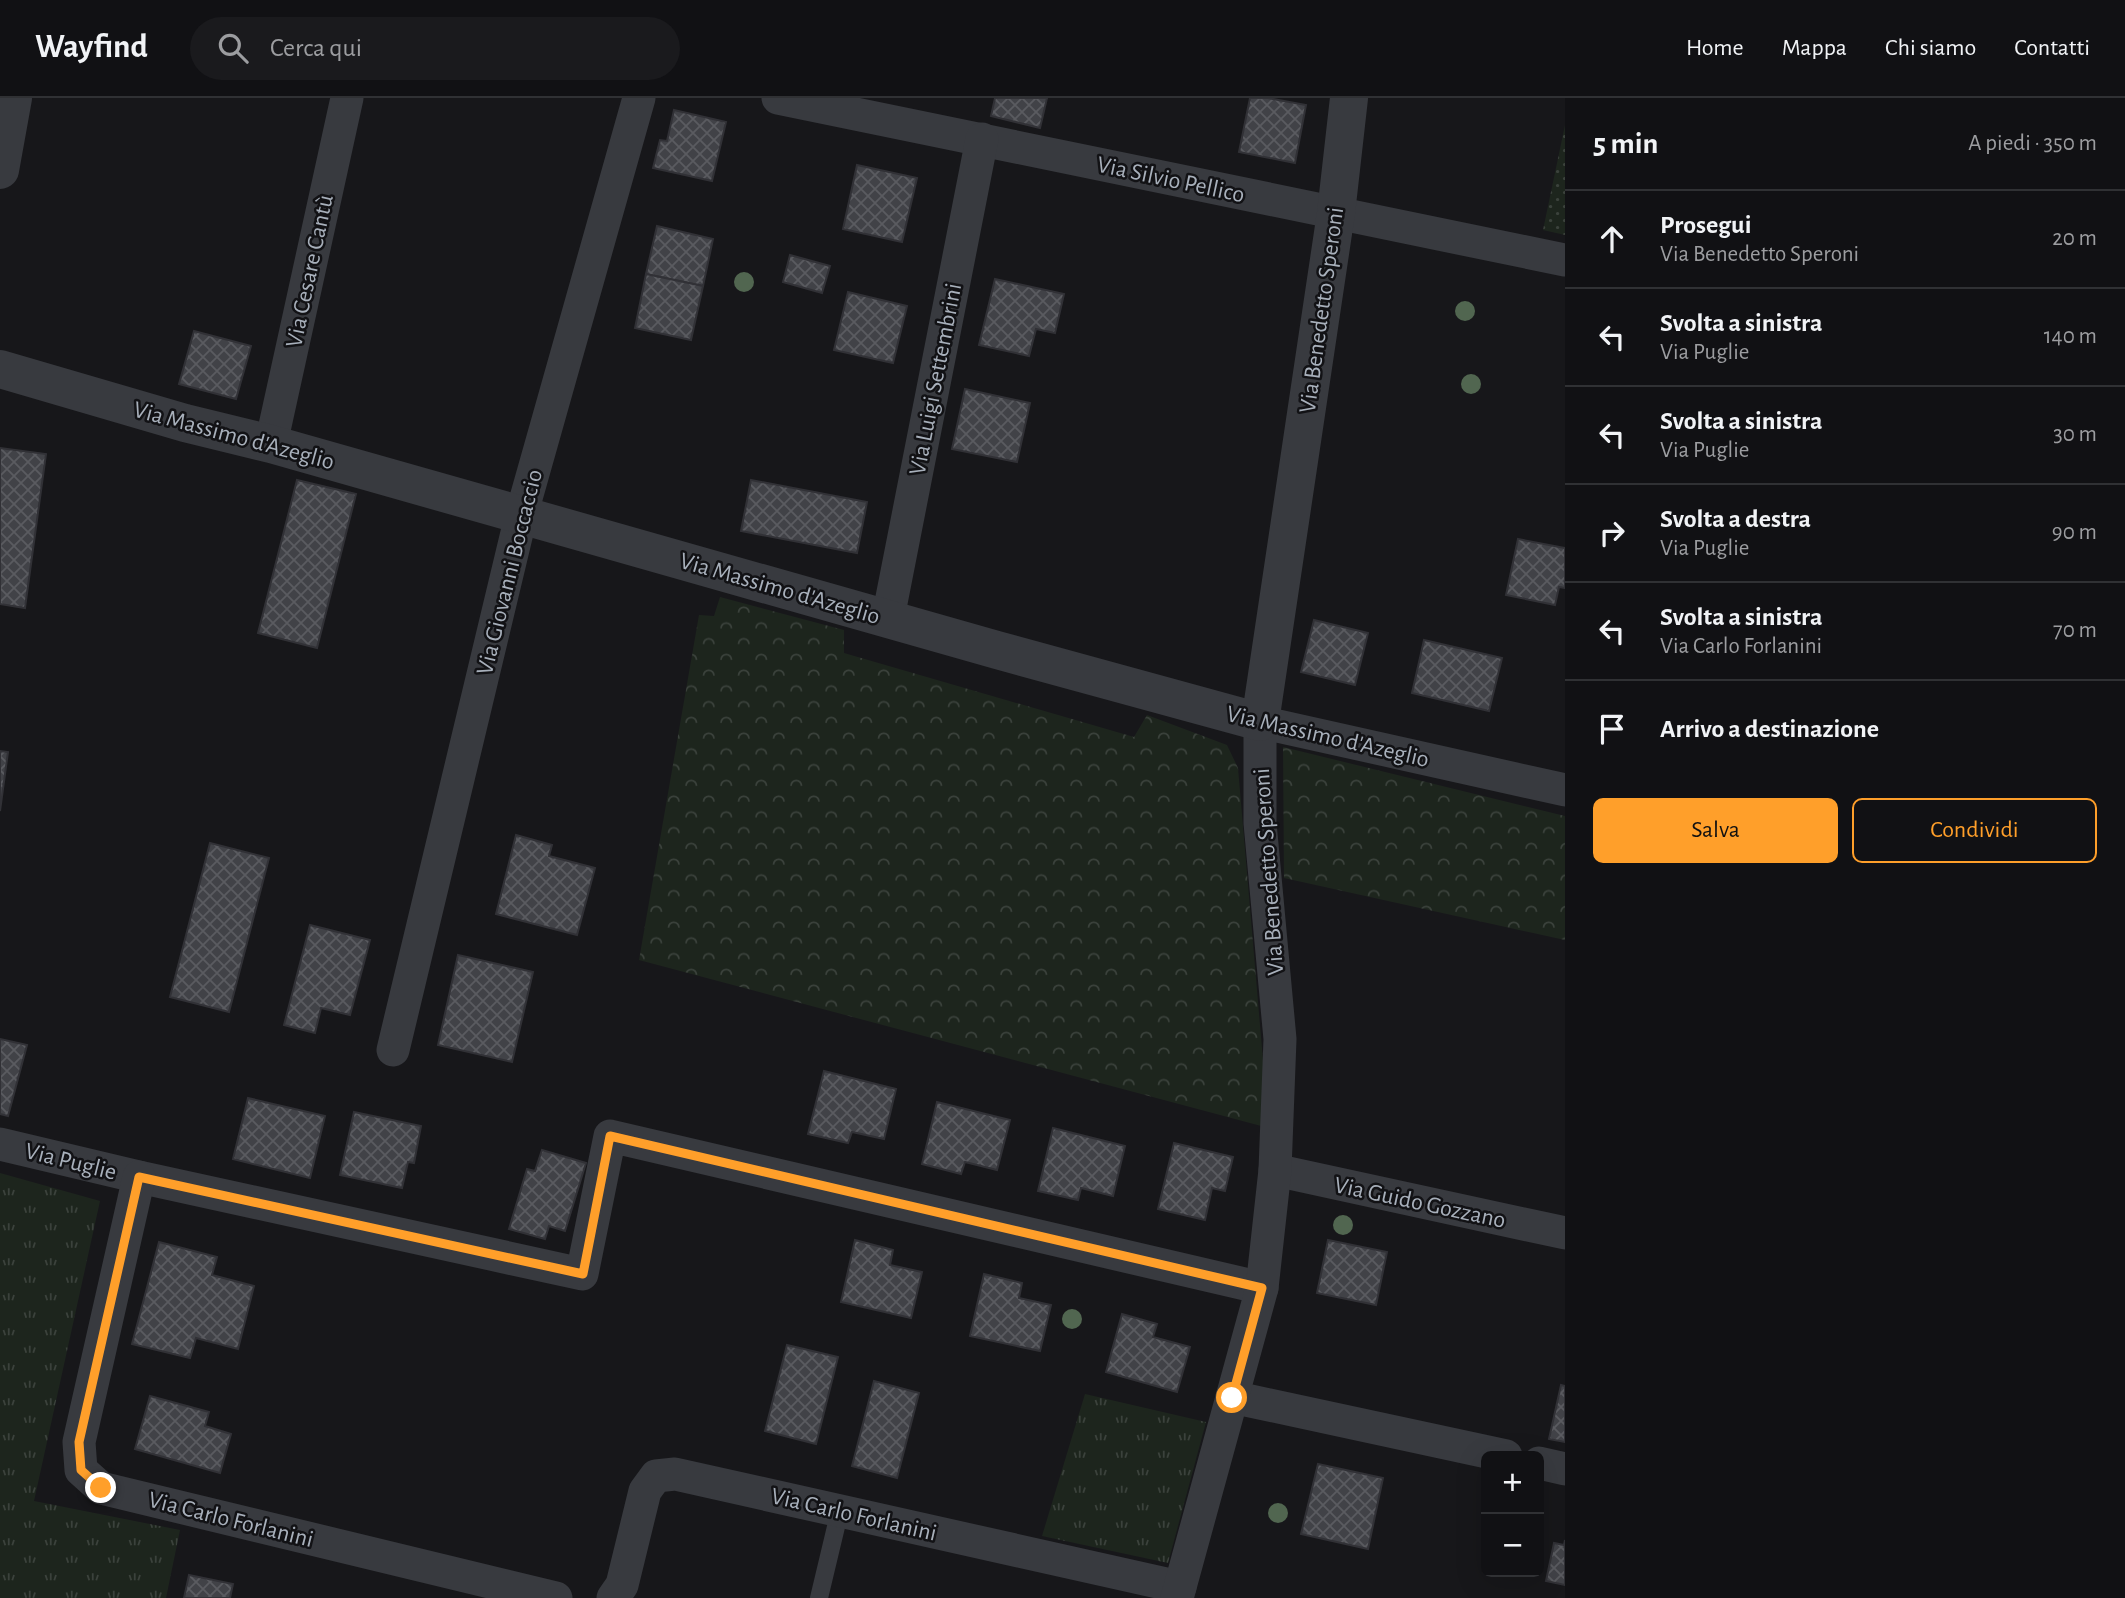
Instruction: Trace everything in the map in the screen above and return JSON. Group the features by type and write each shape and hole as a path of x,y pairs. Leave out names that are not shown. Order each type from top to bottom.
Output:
{"street":[{"path":"0,170 13,98"},
{"name":"Via Cesare Cantù","path":"271,444 347,98"},
{"name":"Via Giovanni Boccaccio","path":"393,1050 521,516 639,98"},
{"name":"Via Silvio Pellico","path":"778,98 1565,260"},
{"name":"Via Benedetto Speroni","path":"1178,1592 1262,1288 1275,1170 1280,1039 1260,823 1260,722 1336,214 1349,98"},
{"name":"Via Luigi Settembrini","path":"888,618 982,139"},
{"name":"Via Massimo d'Azeglio","path":"0,369 1260,722 1565,790"},
{"name":"Via Puglie","path":"0,1144 583,1274 610,1136 1262,1288"},
{"name":"Via Guido Gozzano","path":"1275,1170 1565,1233"},
{"name":"Via Carlo Forlanini","path":"139,1177 79,1442 81,1470 101,1488 556,1598"},
{"path":"1232,1398 1482,1451"},
{"path":"1544,1464 1565,1469"},
{"name":"Via Carlo Forlanini","path":"613,1598 622,1585 645,1491 656,1476 675,1474 840,1510 1178,1592"}],"lane":[{"path":"819,1598 840,1510"}],"green space":[{"path":"1565,125 1565,235 1543,230"},
{"path":"720,597 844,630 844,653 1134,737 1147,715 1227,745 1238,768 1264,1072 1265,1127 639,960 699,615 714,616"},
{"path":"1283,747 1565,816 1565,940 1284,878"},
{"path":"0,1173 100,1201 34,1501 180,1530 166,1598 0,1598"},
{"path":"1085,1394 1206,1422 1168,1563 1042,1536"}],"building":[{"path":"995,98 1047,98 1040,128 991,116"},
{"path":"1250,98 1268,98 1306,105 1295,163 1239,152"},
{"path":"674,110 726,122 712,181 653,168 660,140 667,141"},
{"path":"857,165 917,178 902,242 843,229"},
{"path":"657,226 713,239 703,286 646,274"},
{"path":"790,255 830,266 822,293 783,282"},
{"path":"646,274 703,286 691,340 635,328"},
{"path":"995,279 1064,294 1055,333 1036,329 1029,356 979,345"},
{"path":"848,292 907,306 893,363 834,350"},
{"path":"194,331 251,346 236,399 179,384"},
{"path":"965,389 1030,403 1017,462 952,449"},
{"path":"0,448 46,454 25,608 0,604"},
{"path":"297,480 356,494 317,648 258,633"},
{"path":"751,480 867,502 857,553 741,531"},
{"path":"1518,539 1565,548 1565,588 1559,587 1555,605 1506,595"},
{"path":"1314,620 1368,633 1355,685 1301,672"},
{"path":"1424,640 1502,658 1489,711 1412,693"},
{"path":"0,751 8,752 0,811"},
{"path":"516,835 552,845 549,856 595,868 577,935 496,914"},
{"path":"210,843 269,858 229,1012 170,997"},
{"path":"310,925 370,940 350,1015 321,1008 315,1033 284,1025"},
{"path":"458,955 533,972 512,1062 438,1045"},
{"path":"0,1039 27,1045 8,1116 0,1114"},
{"path":"824,1071 896,1089 884,1139 852,1132 848,1143 808,1134"},
{"path":"248,1098 325,1116 310,1178 233,1159"},
{"path":"937,1102 1010,1120 997,1170 965,1162 961,1174 922,1164"},
{"path":"354,1112 421,1126 414,1163 408,1162 402,1188 340,1175"},
{"path":"1053,1128 1125,1146 1113,1196 1081,1188 1078,1200 1038,1191"},
{"path":"1174,1143 1233,1157 1225,1191 1212,1188 1205,1220 1158,1209"},
{"path":"542,1150 586,1163 565,1231 549,1226 545,1239 509,1229 527,1169 535,1171"},
{"path":"855,1240 893,1250 890,1265 922,1272 911,1318 841,1302"},
{"path":"1328,1240 1387,1252 1376,1305 1317,1293"},
{"path":"159,1242 217,1257 212,1275 254,1286 238,1349 196,1338 190,1358 132,1344"},
{"path":"984,1274 1022,1283 1019,1298 1051,1305 1040,1351 970,1336"},
{"path":"1122,1314 1157,1324 1153,1337 1190,1347 1177,1392 1106,1372"},
{"path":"787,1345 838,1357 816,1444 765,1431"},
{"path":"874,1381 919,1393 897,1478 852,1466"},
{"path":"1561,1385 1565,1386 1565,1442 1549,1439"},
{"path":"150,1396 209,1412 205,1426 231,1434 220,1473 135,1449"},
{"path":"1318,1464 1383,1478 1368,1549 1301,1534"},
{"path":"1565,1540 1565,1585 1546,1581 1554,1543 1564,1545"},
{"path":"189,1575 233,1584 230,1598 184,1598"}],"route":[{"path":"101,1488 81,1470 79,1442 139,1177 583,1274 610,1136 1262,1288 1232,1398"}]}
